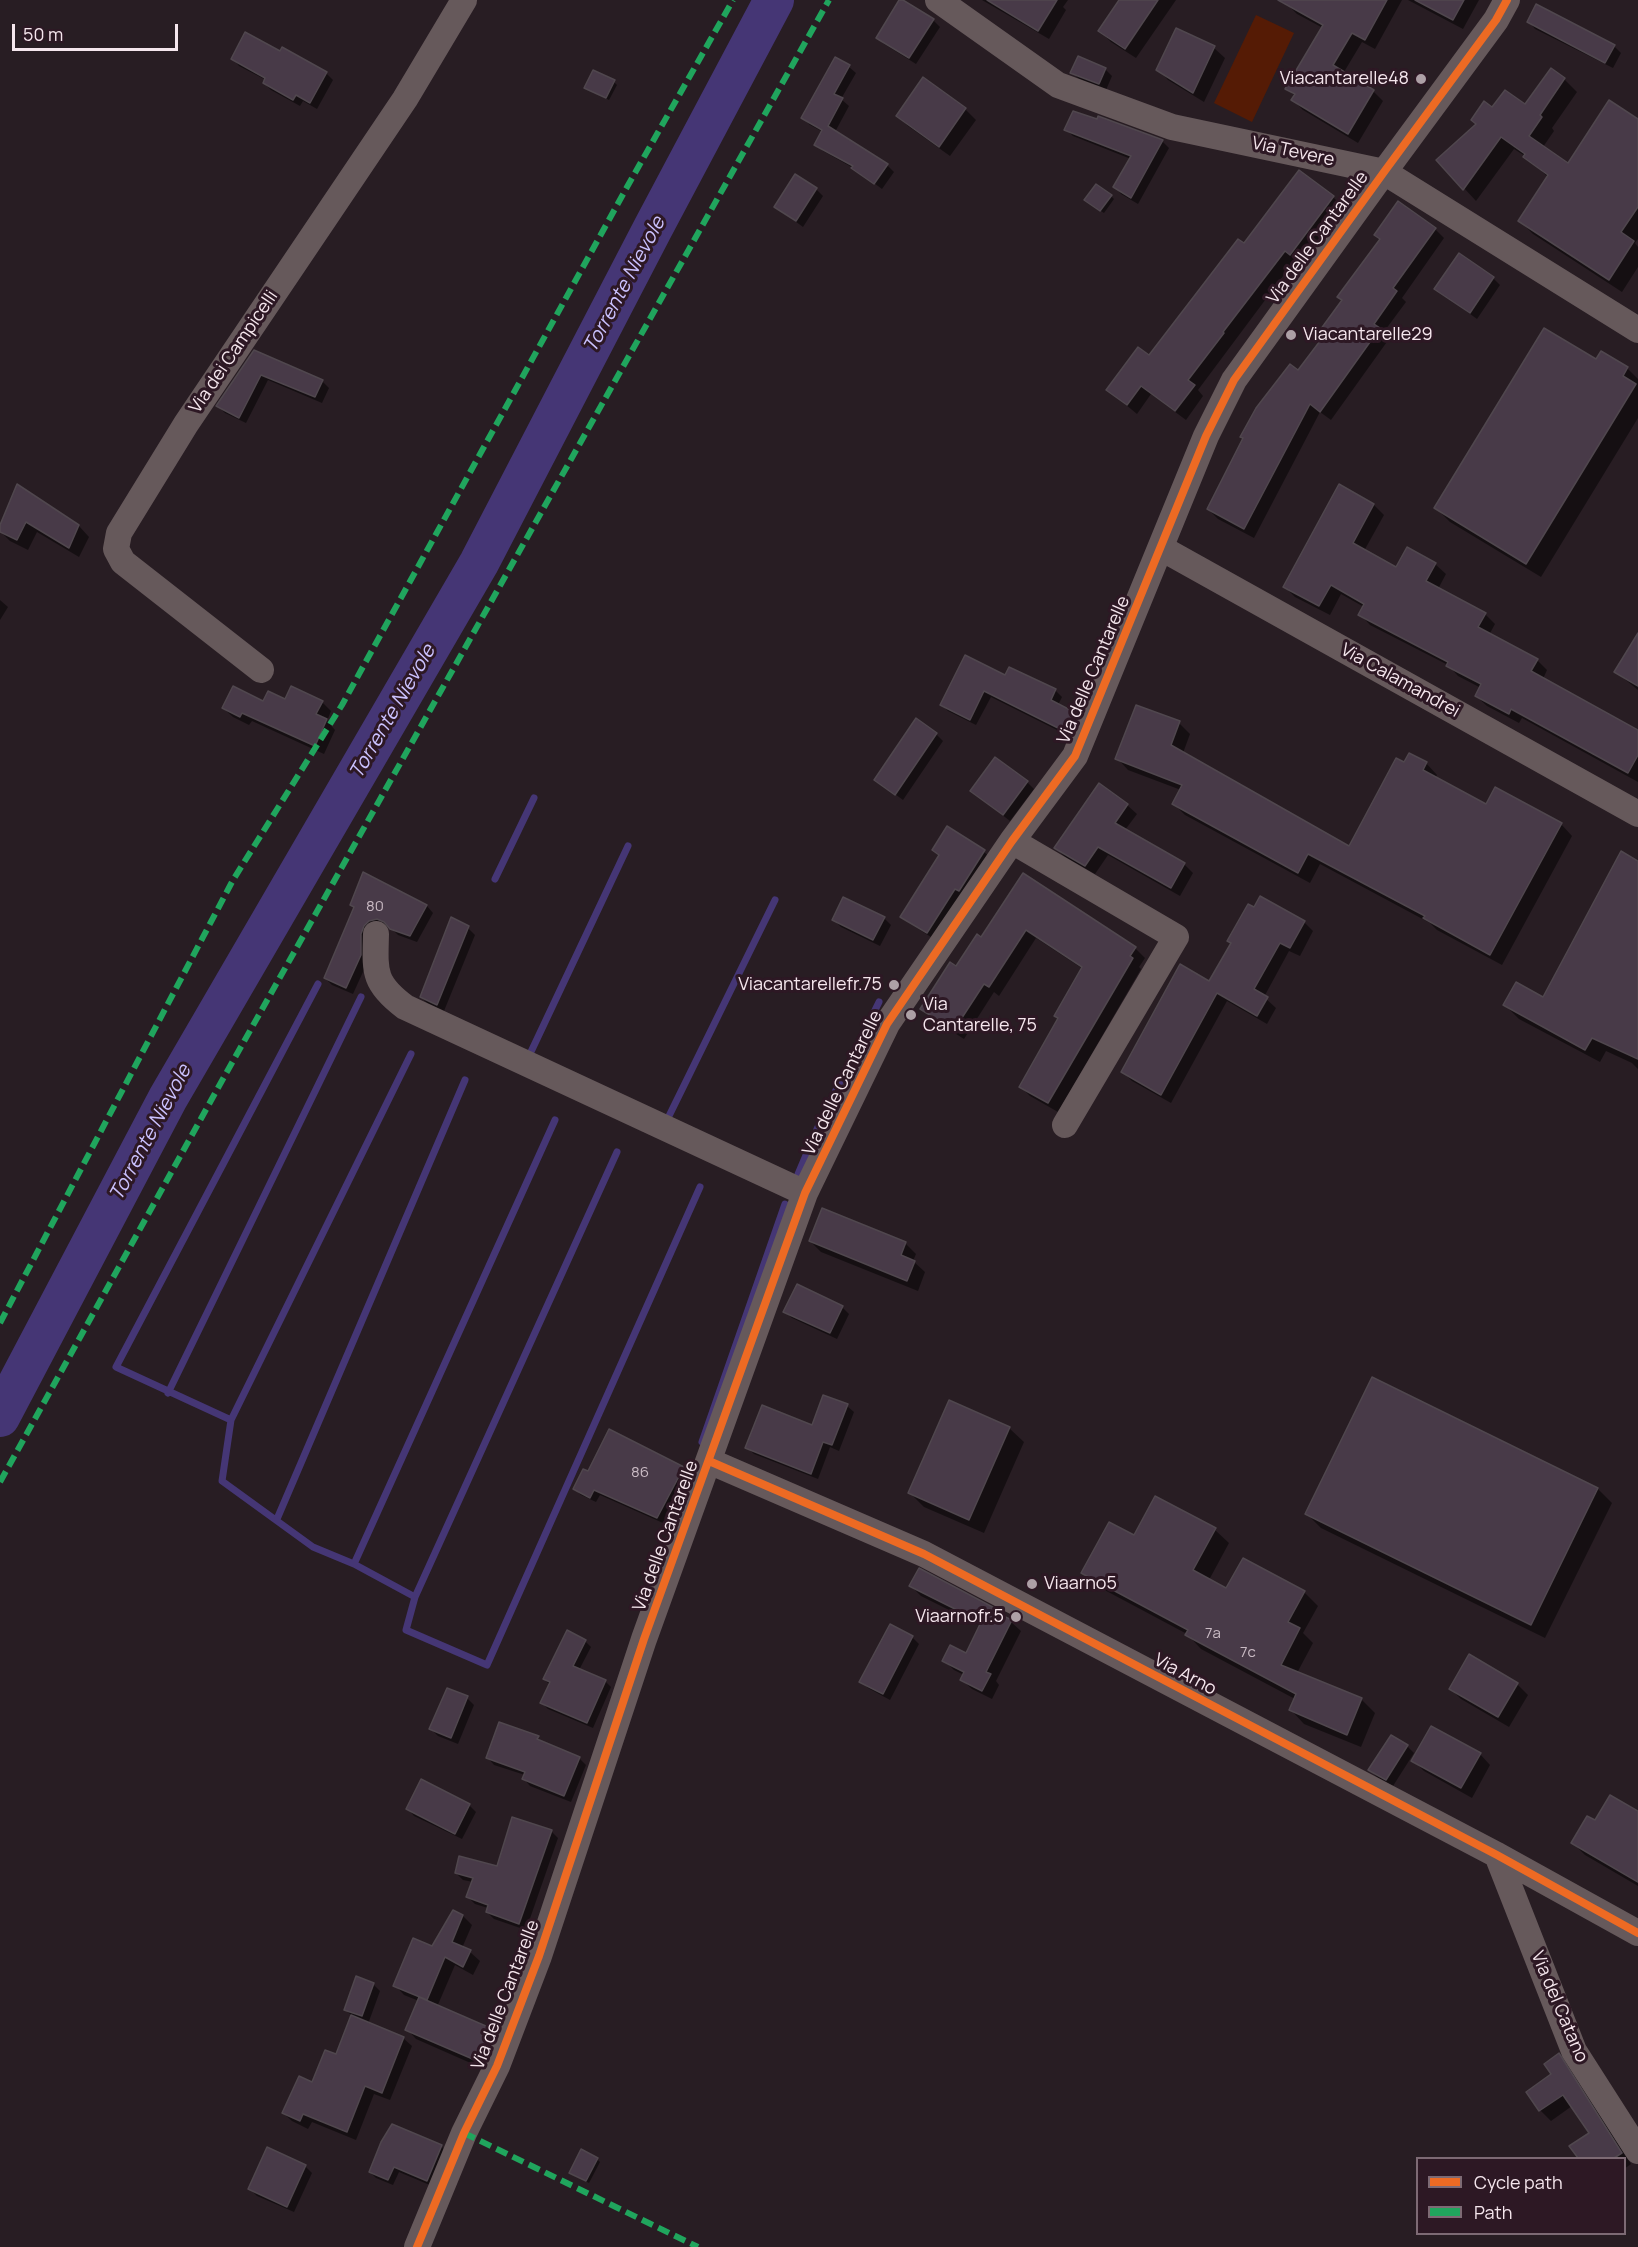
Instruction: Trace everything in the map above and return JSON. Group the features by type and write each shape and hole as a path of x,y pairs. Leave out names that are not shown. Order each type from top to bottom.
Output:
{"street":[{"name":"Via dei Campicelli","path":"261,670 123,562 116,549 119,533 186,424 405,99 464,0"},
{"name":"Via Tevere","path":"938,0 1058,85 1172,127 1384,172 1638,330"},
{"name":"Via delle Cantarelle","path":"417,2247 464,2133 496,2066 539,1956 644,1639 805,1193 887,1024 1012,841 1075,756 1206,436 1234,380 1496,20 1507,0"},
{"name":"Via Calamandrei","path":"1161,548 1638,814"},
{"path":"1012,841 1176,937 1065,1125"},
{"path":"376,934 376,963 380,983 389,995 405,1007 805,1193"},
{"name":"Via Arno","path":"709,1461 924,1554 1497,1855 1638,1933"},
{"name":"Via del Catano","path":"1497,1855 1574,2051 1638,2151"}],"shaded area":[{"path":"1256,15 1294,33 1252,122 1214,103"}],"building":[{"path":"899,0 903,0 934,19 909,58 876,38"},
{"path":"987,0 1057,0 1038,31"},
{"path":"1119,0 1158,0 1125,49 1098,31"},
{"path":"1278,0 1387,0 1365,40 1352,33 1333,65 1374,90 1348,134 1291,100 1295,94 1285,89 1323,25"},
{"path":"1415,0 1464,0 1453,20"},
{"path":"1536,4 1615,45 1605,63 1527,22"},
{"path":"1176,28 1215,46 1193,93 1156,70"},
{"path":"245,32 280,51 282,47 327,72 310,103 296,95 293,100 263,83 265,78 231,59"},
{"path":"1078,56 1106,68 1099,84 1070,73"},
{"path":"835,57 850,65 834,94 843,98 828,126 888,164 874,184 851,168 853,166 814,145 822,130 801,118"},
{"path":"1551,68 1565,78 1529,136 1568,163 1609,100 1638,119 1638,207 1621,232 1634,241 1609,280 1518,221 1548,175 1523,157 1525,154 1501,137 1463,190 1436,160 1476,124 1471,120 1484,101 1492,107 1505,90 1525,104"},
{"path":"593,70 615,80 606,98 584,88"},
{"path":"923,77 966,108 939,147 896,116"},
{"path":"1073,111 1097,119 1098,116 1163,140 1131,198 1113,187 1131,156 1064,130"},
{"path":"1299,170 1334,196 1290,255 1285,251 1223,332 1188,380 1195,385 1175,411 1141,386 1127,405 1106,390 1138,347 1149,355 1238,239 1244,243"},
{"path":"795,174 817,188 796,221 774,207"},
{"path":"1096,184 1112,195 1100,211 1084,200"},
{"path":"1398,201 1436,228 1393,288 1397,291 1374,324 1380,328 1320,412 1310,404 1244,529 1207,509 1256,408 1290,364 1298,370 1320,341 1315,337 1342,300 1337,297 1380,239 1374,235"},
{"path":"1459,253 1494,277 1470,313 1434,289"},
{"path":"1544,328 1596,359 1601,351 1628,367 1623,376 1636,384 1526,564 1434,508"},
{"path":"254,350 323,380 315,397 261,375 239,418 216,406"},
{"path":"17,484 79,525 69,548 26,522 17,540 0,532 0,525"},
{"path":"1339,484 1374,504 1353,543 1396,567 1407,547 1436,563 1426,581 1486,613 1478,627 1538,659 1531,671 1638,730 1638,755 1628,773 1511,709 1509,714 1475,696 1481,684 1446,666 1448,662 1358,615 1364,604 1331,585 1319,606 1283,587"},
{"path":"1638,633 1638,686 1614,672"},
{"path":"965,655 1005,675 1009,667 1056,689 1051,700 1076,713 1066,732 984,691 970,720 940,705"},
{"path":"233,686 263,701 268,691 285,699 291,686 323,701 316,714 327,719 315,746 242,713 240,717 222,708"},
{"path":"1136,705 1180,721 1171,745 1349,846 1396,758 1404,762 1409,753 1427,762 1423,770 1486,804 1495,787 1562,823 1490,955 1423,918 1425,916 1308,854 1298,873 1172,804 1182,785 1115,759"},
{"path":"916,718 937,733 895,795 874,780"},
{"path":"995,757 1028,781 1003,815 970,791"},
{"path":"1099,783 1128,804 1115,823 1185,863 1171,888 1098,847 1085,866 1054,848"},
{"path":"947,826 985,850 959,891 955,889 927,933 900,917 939,855 932,850"},
{"path":"1621,851 1638,861 1638,1059 1592,1038 1585,1050 1503,1005 1516,982 1543,997"},
{"path":"363,872 427,905 410,936 390,929 384,922 377,919 369,921 364,926 361,934 361,955 346,988 324,978 354,907 350,905"},
{"path":"1023,873 1136,947 1130,956 1133,958 1048,1103 1019,1087 1058,1018 1054,1016 1082,967 1026,930 989,987 984,984 954,1030 920,1009 950,962 956,966 977,934 981,937"},
{"path":"1260,896 1305,921 1290,948 1280,943 1254,989 1268,997 1257,1016 1217,993 1161,1095 1121,1072 1180,964 1209,981 1231,943 1227,941 1248,904 1254,907"},
{"path":"843,897 885,917 873,940 832,920"},
{"path":"451,917 469,926 437,1005 420,997"},
{"path":"822,1208 906,1242 901,1255 915,1261 907,1281 809,1241"},
{"path":"797,1284 843,1306 830,1333 783,1312"},
{"path":"1372,1377 1598,1488 1531,1625 1305,1514"},
{"path":"823,1395 848,1404 832,1445 823,1442 811,1474 745,1448 762,1405 812,1425"},
{"path":"949,1400 1010,1427 969,1520 908,1493"},
{"path":"609,1429 684,1467 657,1518 594,1490 590,1498 573,1489 583,1469 588,1471"},
{"path":"1155,1496 1216,1528 1193,1570 1226,1588 1243,1558 1305,1591 1288,1622 1300,1628 1281,1665 1362,1698 1347,1735 1289,1710 1296,1694 1185,1635 1188,1630 1081,1573 1109,1522 1134,1535"},
{"path":"919,1568 1002,1612 1001,1615 1012,1620 986,1672 991,1674 982,1691 960,1680 964,1672 942,1661 950,1645 966,1653 981,1622 909,1586"},
{"path":"890,1624 913,1636 883,1694 859,1682"},
{"path":"567,1630 586,1640 573,1666 606,1680 587,1723 540,1703 550,1682 543,1679"},
{"path":"1469,1654 1518,1683 1498,1717 1449,1689"},
{"path":"447,1688 468,1696 451,1738 429,1729"},
{"path":"499,1722 539,1736 537,1739 580,1757 564,1796 522,1779 525,1772 486,1758"},
{"path":"1431,1726 1481,1753 1461,1788 1411,1761"},
{"path":"1391,1735 1408,1745 1386,1780 1368,1770"},
{"path":"421,1779 470,1804 455,1834 406,1809"},
{"path":"1610,1795 1638,1811 1638,1882 1571,1843 1587,1816 1595,1820"},
{"path":"512,1817 552,1830 519,1924 486,1912 488,1905 466,1897 473,1878 455,1873 459,1856 497,1866"},
{"path":"453,1910 463,1915 452,1942 471,1950 463,1967 445,1957 427,2000 393,1986 413,1938 432,1946"},
{"path":"356,1976 374,1983 362,2016 344,2010"},
{"path":"419,1997 495,2030 482,2063 405,2030"},
{"path":"351,2015 404,2037 382,2093 365,2086 347,2132 303,2114 300,2121 282,2113 299,2076 312,2082 325,2050 336,2054"},
{"path":"1559,2053 1622,2153 1616,2157 1577,2157 1569,2146 1589,2133 1563,2095 1539,2111 1526,2092 1551,2074 1544,2064"},
{"path":"392,2124 442,2145 427,2181 394,2167 388,2180 369,2172 381,2142"},
{"path":"267,2147 306,2165 287,2207 248,2189"},
{"path":"581,2149 598,2158 586,2181 569,2173"}],"waterway":[{"name":"Torrente Nievole","path":"0,1417 168,1098 479,563 774,0"},
{"path":"495,879 534,798"},
{"path":"529,1056 628,846"},
{"path":"668,1118 775,900"},
{"path":"318,984 116,1367 231,1420 222,1481 313,1547 354,1564 415,1597 406,1630 487,1665 700,1187"},
{"path":"168,1393 361,997"},
{"path":"798,1174 817,1129 879,1002"},
{"path":"231,1420 411,1054"},
{"path":"277,1519 465,1080"},
{"path":"354,1564 555,1120"},
{"path":"415,1597 617,1152"},
{"path":"702,1442 785,1204"}],"marked path":[{"path":"0,1323 233,880 342,705 627,187 733,0"},
{"path":"0,1482 224,1077 829,0"},
{"path":"464,2133 698,2247"}],"cycle path":[{"path":"417,2247 464,2133 497,2066 539,1956 644,1639 805,1193 887,1024 1012,841 1075,756 1206,436 1234,380 1496,20 1507,0"},
{"path":"709,1461 924,1554 1497,1855 1638,1933"}],"place":[{"name":"Viacantarelle48","path":"1421,79"},
{"name":"Viacantarelle29","path":"1291,335"},
{"name":"Viacantarellefr.75","path":"894,985"},
{"name":"Via Cantarelle, 75","path":"911,1015"},
{"name":"Viaarno5","path":"1032,1584"},
{"name":"Viaarnofr.5","path":"1016,1617"}]}
